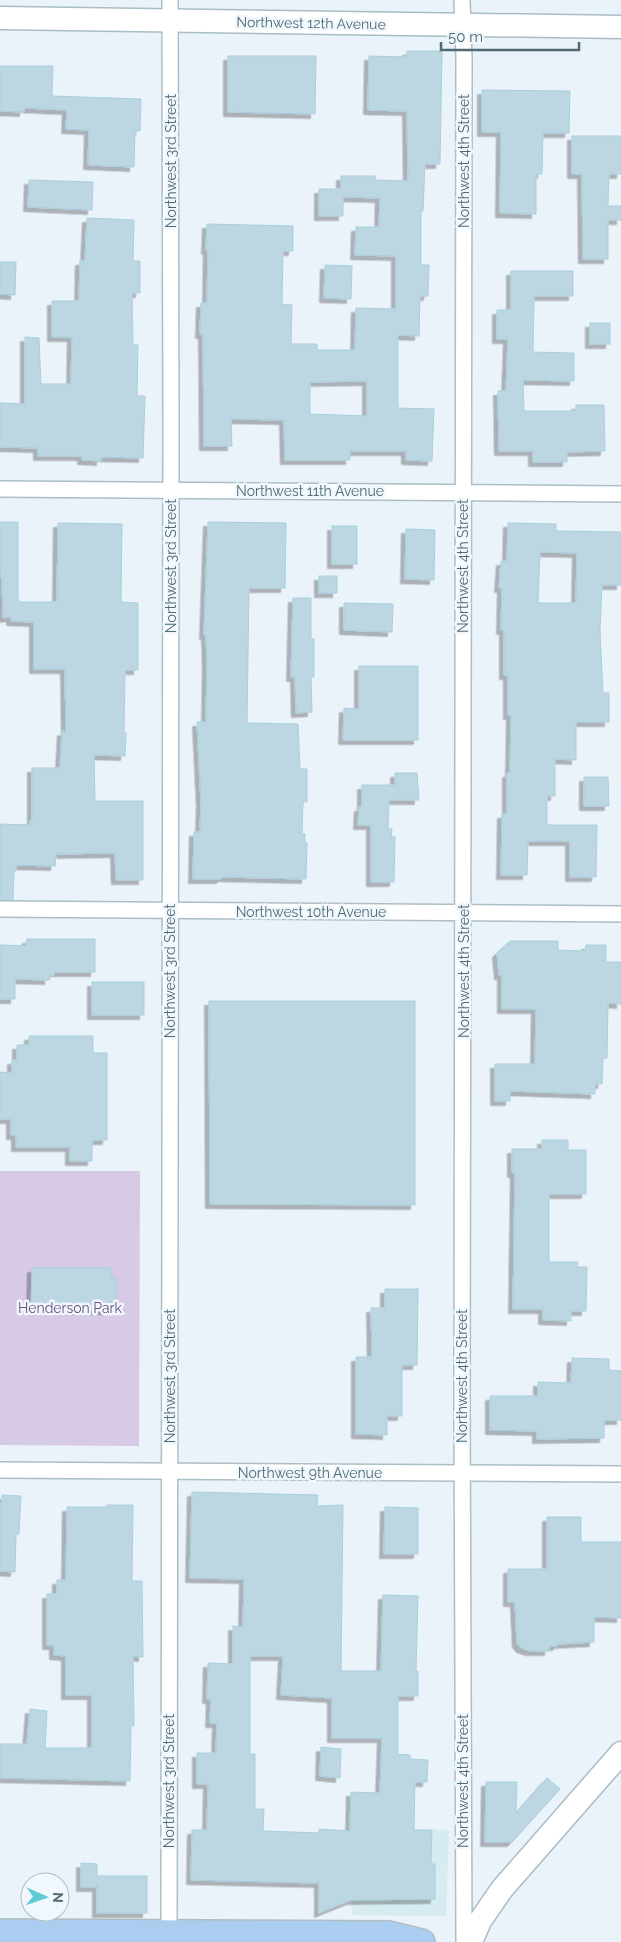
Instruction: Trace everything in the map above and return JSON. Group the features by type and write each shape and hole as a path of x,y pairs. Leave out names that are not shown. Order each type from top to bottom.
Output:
{"main road":[{"name":"Northwest 12th Avenue","path":"0,18 170,11 463,26 621,27"},
{"path":"471,1942 480,1921 502,1889 621,1753"},
{"path":"0,1932 169,1937 389,1934 422,1942"}],"street":[{"name":"Northwest 4th Street","path":"462,0 464,59 462,1473 464,1942"},
{"name":"Northwest 3rd Street","path":"169,1937 170,11"},
{"name":"Northwest 11th Avenue","path":"0,489 621,494"},
{"name":"Northwest 10th Avenue","path":"0,909 621,914"},
{"name":"Northwest 9th Avenue","path":"0,1470 621,1474"}],"shaded area":[{"path":"353,1828 449,1830 446,1916 352,1915"}],"green space":[{"name":"Henderson Park","path":"0,1171 140,1171 139,1446 0,1445"}],"building":[{"path":"407,51 442,51 440,164 425,164 423,211 421,211 421,265 429,265 428,296 420,296 419,336 398,335 398,408 434,409 432,461 406,460 406,451 350,451 350,460 285,460 284,420 231,419 232,446 204,446 203,334 200,334 201,303 207,303 207,224 293,226 293,251 283,251 282,304 292,305 291,344 317,344 317,350 355,350 356,308 396,309 396,256 355,255 356,227 379,227 380,198 343,197 343,216 319,216 319,189 341,189 341,176 375,176 375,180 408,181 407,111 368,110 369,56 407,57","holes":["367,381 367,416 310,414 310,382"]},
{"path":"228,56 316,56 315,114 228,112"},
{"path":"0,66 53,66 52,96 141,99 140,131 135,131 134,167 88,165 89,130 66,129 67,110 24,108 24,112 0,111"},
{"path":"482,90 570,91 569,133 543,133 542,174 536,174 536,214 500,213 501,132 482,132"},
{"path":"572,136 621,136 621,174 609,174 608,206 621,206 621,220 608,220 608,259 583,259 582,174 572,174"},
{"path":"29,180 93,182 92,210 28,207"},
{"path":"87,218 134,220 133,261 140,261 140,293 132,293 133,345 138,345 137,396 145,396 143,458 101,457 101,461 82,460 82,456 38,456 38,448 0,447 0,403 25,404 25,337 39,338 41,384 71,384 72,337 52,337 52,301 79,301 80,261 85,261"},
{"path":"0,262 16,262 15,295 0,294"},
{"path":"325,265 352,266 351,299 324,298"},
{"path":"511,271 573,271 573,296 534,296 533,352 574,353 574,381 523,380 524,411 576,411 576,405 604,405 605,451 567,452 567,462 533,462 533,451 499,451 498,391 506,391 508,339 497,339 497,310 511,310"},
{"path":"590,323 610,323 610,344 590,344"},
{"path":"0,522 18,522 18,598 20,602 57,602 58,523 122,524 121,602 138,603 138,670 125,670 125,756 94,755 95,801 143,801 143,880 116,880 115,853 56,854 55,866 16,865 13,900 0,900 0,824 30,825 30,820 32,820 32,768 60,768 62,731 66,732 65,669 34,669 34,622 11,621 11,617 3,618"},
{"path":"208,522 286,523 285,588 249,588 247,723 298,724 300,769 307,769 307,802 303,802 302,834 305,834 305,843 307,843 306,879 222,877 221,879 193,879 194,832 200,832 201,802 197,722 206,722 207,663 206,635 204,635"},
{"path":"508,523 556,524 556,531 621,532 621,585 602,585 600,631 603,693 609,693 609,722 576,722 576,760 555,759 555,796 547,796 547,825 597,825 596,877 570,877 570,841 528,841 527,875 501,875 502,814 507,814 507,773 510,773 511,715 508,715 508,675 504,675 504,630 501,630 502,588 499,588 501,561 507,561","holes":["540,552 577,553 576,603 538,603"]},
{"path":"332,526 357,526 357,564 332,564"},
{"path":"406,529 435,530 434,580 405,579"},
{"path":"319,576 337,576 337,593 319,593"},
{"path":"293,598 311,598 311,639 314,639 314,677 311,677 312,712 296,713 295,677 291,677"},
{"path":"344,603 393,604 392,632 344,630"},
{"path":"359,666 418,666 418,740 343,740 344,708 359,709"},
{"path":"395,773 417,773 419,800 389,800 388,829 392,829 391,837 395,836 394,882 371,882 371,825 358,825 359,807 362,807 362,785 395,785"},
{"path":"584,777 608,777 609,806 584,806"},
{"path":"27,939 95,939 95,972 54,972 54,975 49,975 49,980 15,979 15,999 0,999 0,945 26,946"},
{"path":"510,941 558,941 558,950 585,951 586,945 606,945 606,962 621,962 621,1004 608,1003 607,1058 603,1058 602,1084 595,1084 595,1094 510,1091 510,1101 495,1101 495,1064 535,1064 536,1009 502,1009 502,975 499,975 497,953"},
{"path":"92,982 144,982 144,1015 92,1015"},
{"path":"209,1001 415,1001 415,1205 210,1204"},
{"path":"29,1036 93,1036 93,1053 107,1053 107,1140 92,1140 92,1161 70,1161 70,1147 16,1147 16,1135 11,1135 11,1119 0,1119 0,1072 12,1073 12,1060 17,1060 17,1045 29,1045"},
{"path":"542,1140 568,1140 568,1150 586,1150 586,1194 549,1194 549,1262 578,1262 577,1267 587,1267 586,1311 571,1311 571,1321 543,1320 543,1309 513,1309 515,1173 512,1173 512,1149 542,1149"},
{"path":"32,1268 111,1268 111,1277 116,1277 116,1302 109,1301 109,1310 31,1310"},
{"path":"385,1289 418,1289 417,1365 402,1365 402,1416 387,1416 387,1435 356,1434 356,1357 372,1357 371,1308 385,1308"},
{"path":"572,1358 609,1359 609,1370 621,1371 621,1420 604,1420 604,1438 537,1439 537,1431 490,1430 490,1396 538,1396 538,1382 571,1383"},
{"path":"192,1492 318,1495 317,1506 343,1505 341,1671 381,1671 383,1595 418,1596 416,1671 418,1671 418,1696 398,1696 398,1754 410,1755 410,1759 428,1760 427,1782 415,1782 414,1830 432,1830 431,1864 435,1864 435,1899 351,1900 319,1913 319,1883 191,1880 192,1830 207,1830 208,1784 197,1784 197,1753 216,1753 217,1723 210,1723 211,1699 207,1699 208,1663 233,1664 233,1626 243,1627 244,1579 190,1578","holes":["250,1656 283,1656 281,1695 332,1698 332,1738 382,1738 380,1793 351,1792 350,1831 319,1829 319,1833 263,1831 264,1809 255,1809 255,1754 250,1754"]},
{"path":"2,1495 21,1496 19,1534 16,1534 15,1572 0,1571 0,1503 2,1503"},
{"path":"107,1505 133,1505 132,1581 142,1581 143,1657 133,1656 134,1726 131,1726 130,1781 0,1778 0,1744 27,1744 30,1709 47,1711 45,1748 92,1748 92,1695 66,1695 66,1656 54,1655 54,1645 47,1645 47,1594 57,1594 57,1580 66,1580 67,1507 107,1507"},
{"path":"385,1507 418,1508 418,1554 384,1554"},
{"path":"547,1517 581,1517 581,1542 621,1542 621,1618 594,1617 594,1642 558,1644 557,1646 549,1646 549,1651 530,1651 521,1648 517,1643 515,1602 508,1602 508,1569 547,1569"},
{"path":"321,1747 341,1749 340,1778 320,1776"},
{"path":"547,1778 560,1789 512,1842 485,1842 486,1782 517,1782 516,1813"},
{"path":"81,1863 97,1864 97,1876 147,1876 147,1913 97,1913 97,1887 81,1887"}]}
